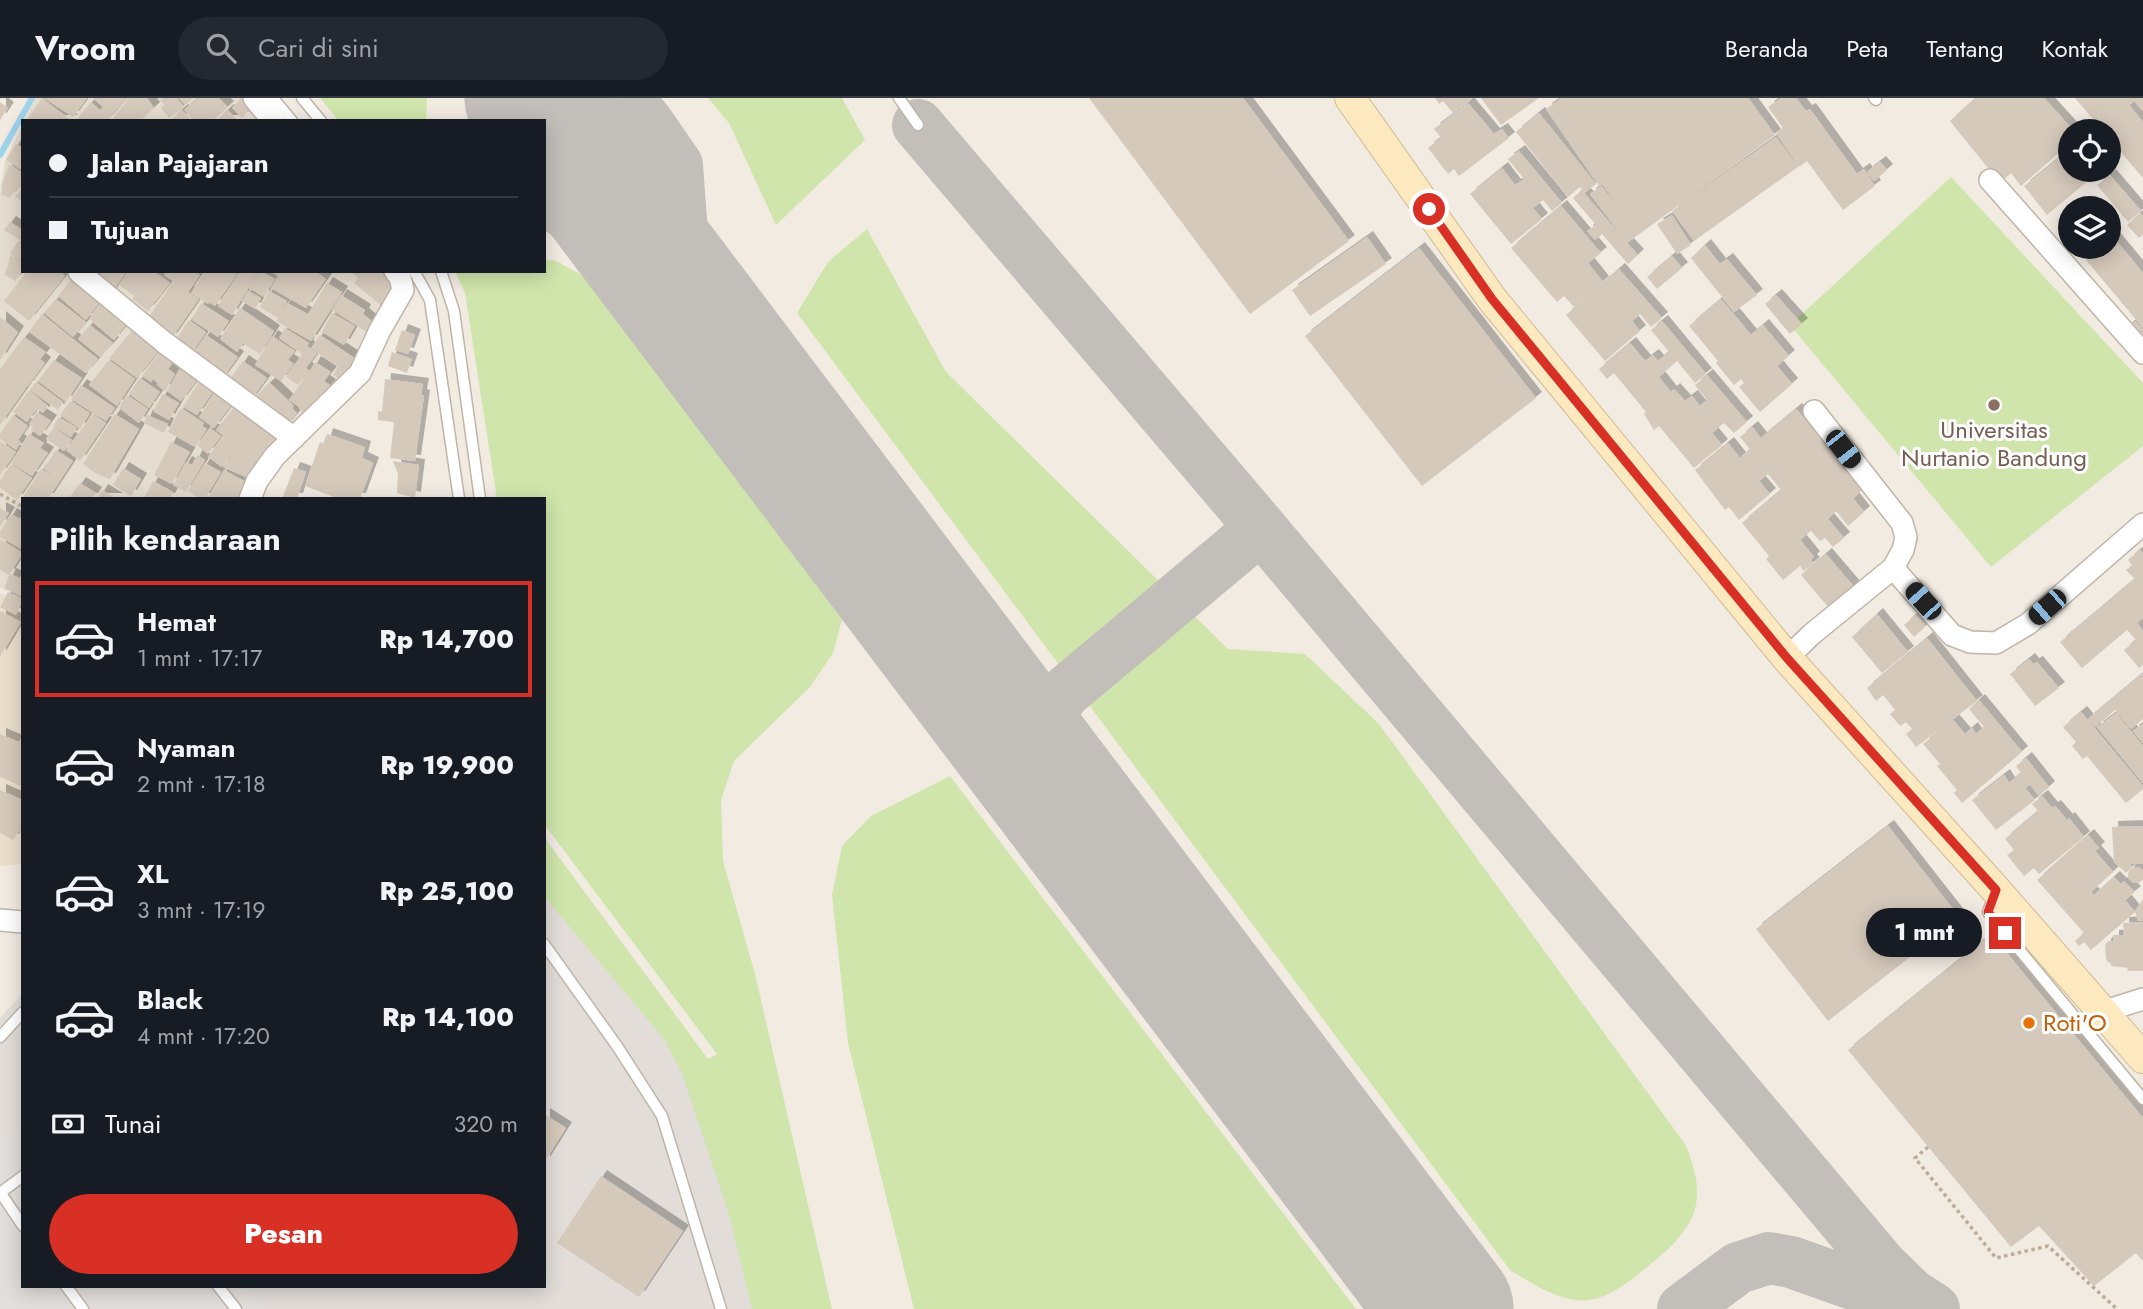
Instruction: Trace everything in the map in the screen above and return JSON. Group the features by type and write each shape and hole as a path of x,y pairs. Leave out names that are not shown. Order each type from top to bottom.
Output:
{"main road":[{"path":"1350,98 1492,299 1787,658 2143,1058"}],"street":[{"path":"254,98 270,119"},
{"path":"1990,180 2143,353"},
{"path":"80,273 165,343 293,438"},
{"path":"251,497 257,481 269,464 360,373 403,290 397,273"},
{"path":"1787,658 1812,634 1893,568 1903,550 1906,537 1902,523 1814,411"},
{"path":"1893,568 1952,635 1969,642 1996,643 2028,624 2143,524"},
{"path":"0,920 21,922"},
{"path":"2102,1012 2143,999"}],"lane":[{"path":"273,98 290,119"},
{"path":"302,98 319,119"},
{"path":"899,98 918,125"},
{"path":"415,273 430,300 459,497"},
{"path":"442,273 454,311 480,497"},
{"path":"1996,890 1988,912 2143,1099"},
{"path":"546,947 617,1046 662,1116 721,1309"},
{"path":"0,1037 21,1014"},
{"path":"21,1177 0,1193 21,1223"},
{"path":"67,1288 83,1309"},
{"path":"220,1288 236,1309"}],"path":[{"path":"0,494 21,506"},
{"path":"1928,1147 1915,1158 1997,1258 2048,1245 2117,1309"}],"shaded area":[{"path":"35,98 253,98 269,119 25,119"},
{"path":"21,127 21,273 388,273 398,286 378,332 254,497 21,497 21,596 0,588 0,192 5,161"},
{"path":"0,593 21,602 21,864 0,866"},
{"path":"546,848 687,1041 763,1309 0,1309 0,1018 21,995 21,1288 546,1288"},
{"path":"21,1124 21,1288 248,1288 264,1309 0,1309 0,1142"}],"green space":[{"path":"320,98 427,98 426,119 337,119"},
{"path":"708,98 842,98 865,140 776,225 729,123"},
{"path":"1951,177 2143,383 2143,446 1991,567 1790,325"},
{"path":"867,229 946,372 1228,649 1305,654 1379,724 1685,1144 1697,1184 1697,1200 1693,1214 1676,1241 1627,1283 1598,1298 1569,1299 1548,1292 1510,1270 797,313 828,262"},
{"path":"546,259 556,261 589,279 842,620 833,653 810,687 734,761 721,800 723,861 755,974 832,1309 752,1309 729,1214 682,1073 664,1039 546,898 546,840 708,1059 717,1054 546,827 546,497 497,497 465,293 456,273 546,273"},
{"path":"950,776 1356,1309 914,1309 848,1043 832,895 842,846 871,816"}],"building":[{"path":"42,98 69,119 29,119"},
{"path":"44,98 87,98 73,117"},
{"path":"93,98 127,98 109,119 78,118 91,102 100,110 103,107"},
{"path":"129,98 147,98 154,108 142,119 113,119"},
{"path":"177,98 184,107 169,118 161,108 165,105 160,100"},
{"path":"179,98 194,98 185,105"},
{"path":"198,98 219,98 228,107 214,119 192,119 184,110"},
{"path":"241,98 252,106 242,118 232,108"},
{"path":"1089,98 1243,98 1349,241 1250,314"},
{"path":"1435,98 1472,98 1453,113 1443,101 1439,104"},
{"path":"1481,98 1539,98 1501,125"},
{"path":"1562,98 1748,98 1775,135 1627,243 1638,255 1628,264 1602,234 1595,240 1587,231 1596,225 1573,198 1582,190 1580,187 1568,197 1516,132 1539,113 1596,184 1584,193 1625,240 1590,194 1601,186 1624,213 1602,184 1599,186 1546,109"},
{"path":"1781,98 1796,98 1806,111 1810,109 1857,174 1864,169 1875,186 1843,210 1807,161 1799,167 1776,133 1783,128 1768,107"},
{"path":"1976,98 2044,98 2063,119 2058,119 2058,154 2021,186 2011,173 2000,183 1950,121"},
{"path":"2075,98 2143,98 2143,111 2134,101 2129,105 2143,122 2143,178 2121,152 2121,119 2093,119"},
{"path":"0,102 8,108 0,120"},
{"path":"1468,103 1494,134 1502,129 1509,138 1459,176 1454,169 1448,174 1428,148 1441,138 1434,129"},
{"path":"182,110 191,119 172,119"},
{"path":"228,110 236,119 218,119"},
{"path":"1776,137 1798,167 1694,241 1672,211"},
{"path":"16,144 21,147 21,170 6,160"},
{"path":"1519,151 1562,203 1552,211 1543,200 1533,208 1542,219 1511,244 1470,194 1502,168 1515,185 1524,179 1508,159"},
{"path":"2058,159 2058,182 2087,182 2070,196 2058,196 2058,206 2047,215 2024,186"},
{"path":"1880,162 1887,170 1874,181 1867,172"},
{"path":"9,164 21,172 21,184 9,198 1,194"},
{"path":"2101,182 2116,182 2141,211 2128,222 2121,214 2121,196 2106,196 2097,185"},
{"path":"21,190 21,201 15,197"},
{"path":"1561,206 1601,253 1588,263 1603,282 1574,307 1564,296 1557,302 1511,248"},
{"path":"2140,213 2143,216 2143,235 2139,238 2127,225"},
{"path":"1672,215 1691,245 1677,254 1657,224"},
{"path":"10,222 21,229 21,241 4,230"},
{"path":"1367,237 1386,264 1310,316 1292,290"},
{"path":"18,241 21,243 21,261 10,254"},
{"path":"1705,245 1720,264 1727,259 1757,295 1734,312 1691,258"},
{"path":"2121,247 2143,273 2143,328 2086,260 2121,259"},
{"path":"1419,248 1536,398 1422,486 1305,336"},
{"path":"10,255 21,262 21,273 15,281 4,274"},
{"path":"1672,256 1682,268 1657,289 1647,277"},
{"path":"1619,269 1662,318 1651,327 1640,314 1632,321 1640,331 1605,361 1566,315"},
{"path":"25,273 61,273 65,276 29,321 4,301"},
{"path":"77,273 105,295 86,320 58,296"},
{"path":"84,273 126,273 110,295"},
{"path":"128,273 157,273 170,283 148,311 119,285"},
{"path":"204,273 237,274 215,306 191,293"},
{"path":"239,273 258,273 232,315 218,306"},
{"path":"259,273 275,279 264,297 249,288"},
{"path":"274,273 318,273 326,279 306,308 271,288 278,276"},
{"path":"352,273 382,273 394,290 384,308 354,283 358,278"},
{"path":"164,275 200,275 188,292 199,299 171,339 146,321 173,282 185,289"},
{"path":"327,283 342,292 311,341 276,321 278,318 260,307 269,291 287,301 279,314 287,303 308,314"},
{"path":"248,291 261,298 255,309 242,301"},
{"path":"341,295 365,310 363,314 373,322 367,332 332,310"},
{"path":"1776,295 1802,324 1790,334 1765,304"},
{"path":"106,296 133,316 114,340 89,319"},
{"path":"56,299 86,322 73,337 44,313"},
{"path":"1721,299 1751,335 1763,325 1789,356 1777,366 1792,384 1760,412 1739,387 1744,383 1741,379 1734,385 1689,326"},
{"path":"201,303 229,321 218,337 192,320"},
{"path":"240,308 274,331 260,354 243,343 237,352 220,339"},
{"path":"332,313 355,326 344,345 322,332"},
{"path":"42,314 98,359 86,373 29,332"},
{"path":"0,317 18,332 0,360"},
{"path":"189,320 206,332 190,356 173,344"},
{"path":"1662,321 1706,374 1695,383 1677,361 1659,377 1671,392 1674,389 1685,401 1692,396 1700,406 1707,400 1695,385 1707,375 1747,422 1734,433 1724,423 1712,433 1722,445 1694,468 1659,426 1654,430 1644,414 1646,412 1614,373 1607,379 1599,369 1630,343 1645,361 1653,355 1658,361 1669,352 1651,330"},
{"path":"2135,321 2143,330 2143,344 2124,330"},
{"path":"90,325 113,343 100,357 78,339"},
{"path":"135,327 161,348 137,378 109,358"},
{"path":"285,328 309,343 307,346 317,353 306,368 310,371 315,362 331,372 324,381 330,385 304,416 298,406 289,400 308,373 298,385 286,377 302,354 279,338"},
{"path":"402,330 415,335 408,354 395,350"},
{"path":"206,335 238,357 222,379 191,356"},
{"path":"320,335 356,359 343,381 333,375 338,367 311,348"},
{"path":"272,336 295,351 288,360 294,364 281,381 255,365"},
{"path":"24,337 46,352 40,359 45,363 0,425 0,369"},
{"path":"163,347 177,357 168,369 175,374 165,391 153,379 151,382 142,376"},
{"path":"392,352 412,359 407,373 388,366"},
{"path":"54,360 82,378 66,402 38,381"},
{"path":"109,360 135,379 117,406 89,385"},
{"path":"243,361 267,378 251,400 227,383"},
{"path":"182,365 202,374 181,401 167,391"},
{"path":"203,376 218,385 197,415 183,407"},
{"path":"140,378 160,392 149,408 129,394"},
{"path":"385,379 423,384 421,395 424,396 415,461 390,458 394,424 378,420 378,411 382,412"},
{"path":"36,382 63,402 58,410 30,390"},
{"path":"270,383 294,406 292,408 297,413 286,426 255,397"},
{"path":"81,385 115,408 106,421 71,399"},
{"path":"219,387 235,400 214,428 199,417"},
{"path":"29,390 48,406 43,413 37,409 27,422 13,412"},
{"path":"163,394 179,403 169,420 153,411"},
{"path":"127,395 148,409 139,423 119,408"},
{"path":"71,401 90,413 80,429 60,415"},
{"path":"236,405 281,434 248,478 223,467 252,428 222,467 208,457 223,436 233,443 216,430"},
{"path":"181,408 204,423 202,426 207,429 195,447 168,432"},
{"path":"1796,409 1844,466 1866,487 1853,498 1864,512 1848,526 1836,511 1828,519 1844,538 1833,547 1825,538 1820,541 1811,531 1800,540 1814,557 1811,560 1814,563 1804,571 1800,566 1783,580 1766,559 1769,556 1742,523 1781,490 1768,474 1759,481 1770,494 1739,520 1729,507 1725,510 1695,470 1728,443 1740,458 1750,449 1740,437 1752,427 1761,438"},
{"path":"37,412 51,421 40,436 31,430 33,427 29,424"},
{"path":"93,414 106,423 80,461 66,450"},
{"path":"115,414 139,429 110,479 83,464"},
{"path":"13,415 28,426 18,440 21,442 16,450 0,439 0,434"},
{"path":"147,415 168,424 164,433 144,423"},
{"path":"59,417 77,428 71,437 53,426"},
{"path":"54,427 72,440 64,451 46,439"},
{"path":"210,428 221,436 208,454 197,445"},
{"path":"29,434 44,443 40,448 48,453 32,476 11,463"},
{"path":"327,434 365,447 362,458 373,463 361,497 334,497 305,486 320,442 324,444"},
{"path":"0,441 16,452 0,475"},
{"path":"171,442 190,452 172,484 154,475"},
{"path":"56,450 73,461 49,497 23,497 41,469 54,477 44,469"},
{"path":"197,455 205,460 186,492 173,485 186,462 192,465"},
{"path":"393,461 419,465 415,497 397,493 398,474"},
{"path":"205,463 221,472 206,497 198,497 188,491"},
{"path":"11,464 32,478 17,500 0,488 0,481"},
{"path":"123,468 141,479 131,496 113,485"},
{"path":"294,468 306,472 298,497 283,497"},
{"path":"224,470 246,482 239,497 208,497"},
{"path":"153,481 173,492 170,497 145,497"},
{"path":"80,483 96,493 93,497 70,497"},
{"path":"102,490 114,497 98,497"},
{"path":"0,508 9,513 0,527"},
{"path":"11,514 21,517 21,549 0,537 0,532"},
{"path":"0,539 21,552 21,556 9,575 0,570"},
{"path":"2140,550 2143,553 2143,618 2137,623 2143,631 2143,665 2139,668 2124,650 2136,640 2127,630 2082,668 2060,642 2135,579 2126,570 2132,565 2128,560"},
{"path":"1826,554 1855,588 1830,609 1801,575"},
{"path":"10,574 20,578 21,576 21,596 4,588"},
{"path":"8,592 21,598 16,615 0,607"},
{"path":"0,611 21,622 0,657"},
{"path":"1877,614 1908,652 1882,673 1852,637"},
{"path":"1916,615 1926,626 1914,637 1904,625"},
{"path":"1927,638 1977,701 1916,747 1906,734 1912,729 1906,722 1900,726 1890,714 1895,710 1883,695 1876,701 1867,688"},
{"path":"2029,659 2033,664 2037,662 2059,688 2035,706 2010,674"},
{"path":"2143,673 2143,719 2131,729 2115,710 2095,727 2088,719"},
{"path":"1979,700 2022,752 1962,803 1954,793 1957,790 1937,766 1940,764 1923,744 1953,720 1965,734 1972,728 1976,734 1984,727 1969,709"},
{"path":"2081,712 2143,786 2143,789 2126,803 2087,756 2083,759 2072,746 2076,742 2063,727"},
{"path":"2116,713 2143,746 2143,783 2097,727"},
{"path":"2143,724 2143,743 2133,731"},
{"path":"0,734 19,742 21,738 21,786 0,777"},
{"path":"2026,758 2049,787 2039,796 2030,784 2025,788 2035,800 1996,830 1972,800 2004,775 2009,783 2021,773 2016,766"},
{"path":"0,790 21,799 21,832 13,840 0,833"},
{"path":"2042,796 2052,808 2055,806 2067,820 2069,818 2084,837 2039,874 2034,868 2024,876 2007,855 2014,850 2005,839 2038,811 2032,804"},
{"path":"1888,826 1960,918 1828,1021 1756,929"},
{"path":"2143,826 2143,864 2130,864 2132,867 2126,873 2114,862 2112,827"},
{"path":"2088,835 2099,848 2095,851 2113,872 2091,892 2094,895 2114,877 2121,884 2124,881 2135,892 2125,900 2135,912 2091,950 2084,942 2079,946 2075,941 2084,933 2037,880"},
{"path":"2136,867 2144,875 2136,883 2128,875"},
{"path":"2143,899 2143,921 2138,921 2135,911"},
{"path":"2143,922 2143,971 2127,971 2128,968 2111,966 2106,960 2105,945 2108,941 2113,941 2113,936 2124,935 2123,923"},
{"path":"1991,934 2143,1118 2143,1261 2136,1253 2094,1286 2039,1226 2011,1247 1848,1050"},
{"path":"546,1115 566,1128 546,1160"},
{"path":"601,1176 683,1231 639,1297 557,1243"}],"waterway":[{"path":"0,155 32,98"}],"taxiway":[{"path":"546,122 555,112 579,98"},
{"path":"623,98 633,105 648,123 677,165 687,304"},
{"path":"918,125 1882,1266 1911,1294 1934,1309"},
{"path":"546,198 563,212 631,242 660,271 693,313"},
{"path":"1053,789 1047,762 1046,730 1063,694 1261,528"},
{"path":"976,686 1024,716 1039,713 1063,694"},
{"path":"1683,1309 1738,1268 1769,1258 1791,1262 1915,1306"}],"runway":[{"path":"531,98 1447,1309"}],"place":[{"name":"Universitas Nurtanio Bandung","path":"1994,405"},
{"name":"Roti'O","path":"2029,1023"}],"route":[{"path":"1429,209 1492,299 1787,658 1996,890 1988,912 2005,933"}]}
